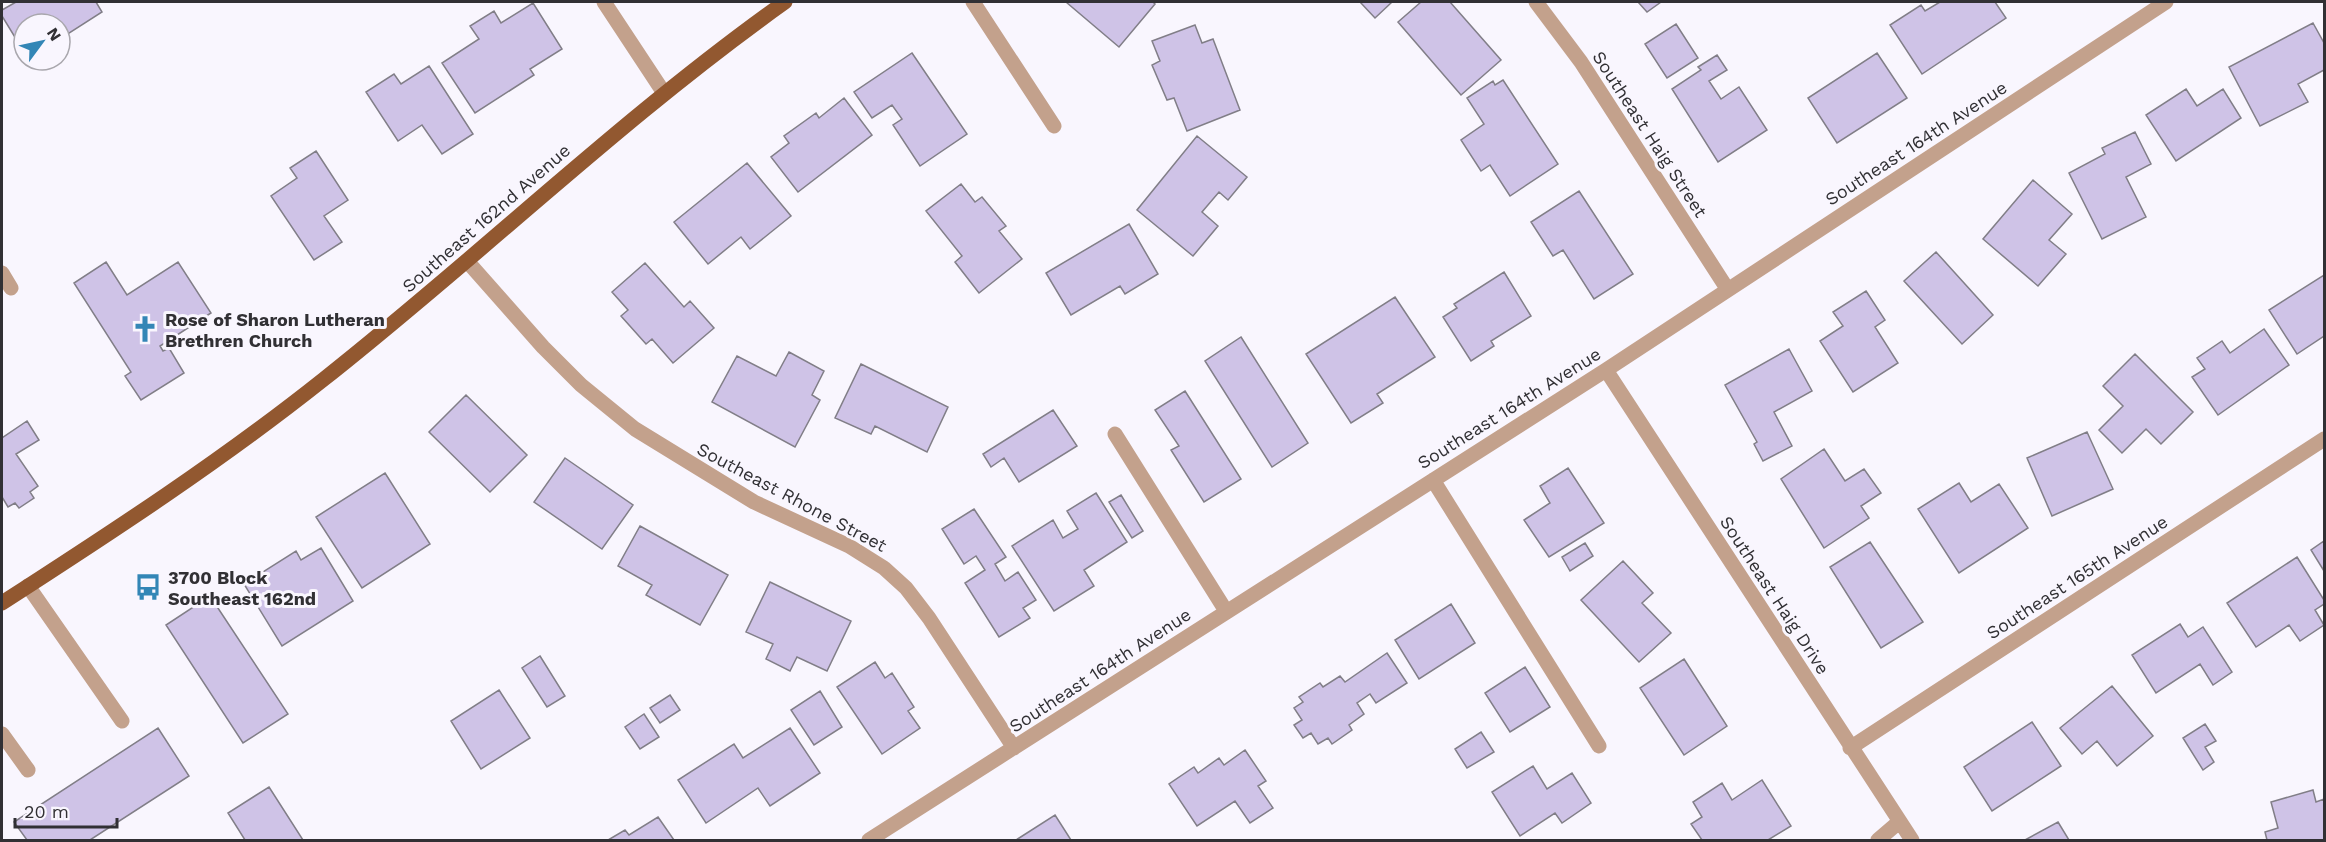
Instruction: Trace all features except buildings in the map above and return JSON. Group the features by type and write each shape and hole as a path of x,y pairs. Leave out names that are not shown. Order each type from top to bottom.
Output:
{"main road":[{"name":"Southeast 162nd Avenue","path":"2,603 223,456 323,380 664,93 785,2"}],"street":[{"path":"604,2 664,93"},
{"path":"973,2 1054,126"},
{"name":"Southeast Haig Street","path":"1536,2 1581,62 1728,290"},
{"name":"Southeast 164th Avenue","path":"871,840 1606,370 2166,2"},
{"name":"Southeast Rhone Street","path":"467,261 543,347 581,385 635,429 754,502 849,546 884,568 906,588 929,618 1014,748"},
{"path":"2,273 11,288"},
{"name":"Southeast Haig Drive","path":"1606,370 1911,840"},
{"path":"1115,434 1226,611"},
{"name":"Southeast 165th Avenue","path":"1850,748 2325,439"},
{"path":"1433,480 1599,746"},
{"path":"28,586 122,721"},
{"path":"2,734 28,770"},
{"path":"1878,840 1899,822"}],"place":[{"name":"Rose of Sharon Lutheran Brethren Church","path":"145,329"},
{"name":"3700 Block Southeast 162nd","path":"148,587"}]}
